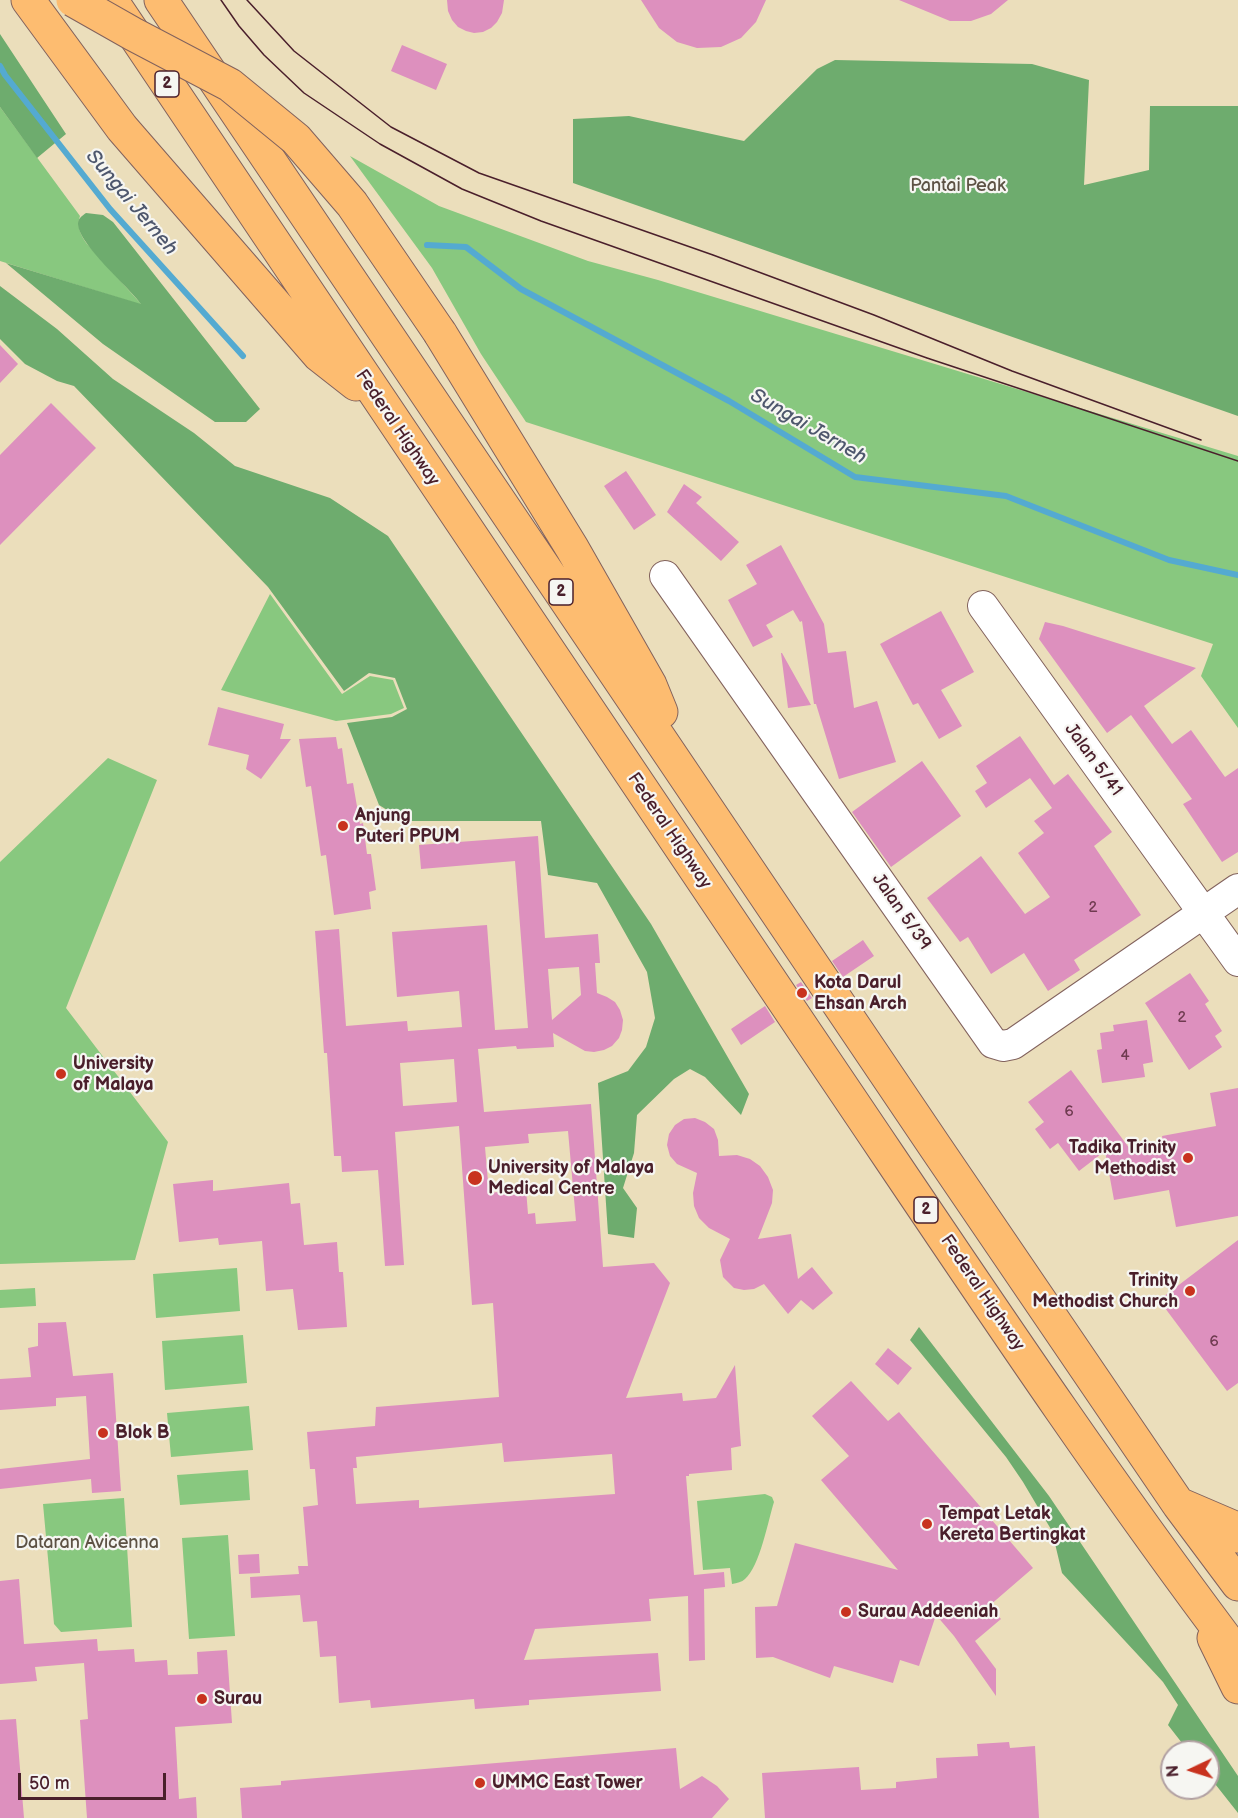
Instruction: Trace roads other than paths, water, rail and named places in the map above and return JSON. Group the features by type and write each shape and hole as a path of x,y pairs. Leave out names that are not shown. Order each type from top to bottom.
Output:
{"highway":[{"path":"28,0 122,128 319,355 381,404"},
{"path":"73,0 230,85 296,138 352,204 440,333 572,548 650,685 687,778"},
{"name":"Federal Highway","path":"111,0 662,822 1038,1375 1193,1596 1238,1654"},
{"name":"2","path":"161,0 1179,1505 1238,1584"},
{"path":"1179,1505 1230,1526 1238,1536"},
{"path":"1193,1596 1238,1687"}],"street":[{"name":"Jalan 5/39","path":"665,576 993,1043 1003,1046 1013,1044 1203,913"},
{"name":"Jalan 5/41","path":"983,606 1238,961"},
{"path":"1203,913 1238,889"}],"waterway":[{"name":"Sungai Jerneh","path":"0,66 110,209 243,356"},
{"name":"Sungai Jerneh","path":"427,245 466,247 521,289 729,401 855,477 1006,496 1169,560 1238,575"}],"tram line":[{"path":"221,0 239,26 264,55 304,93 380,144 462,189 541,221 927,358 1238,461"},
{"path":"247,0 294,51 391,127 479,173 713,255 874,315 1012,371 1201,440"}],"place":[{"name":"Anjung Puteri PPUM","path":"343,826"},
{"name":"Kota Darul Ehsan Arch","path":"802,993"},
{"name":"University of Malaya","path":"61,1074"},
{"name":"Tadika Trinity Methodist","path":"1188,1158"},
{"name":"University of Malaya Medical Centre","path":"475,1178"},
{"name":"Trinity Methodist Church","path":"1190,1291"},
{"name":"Blok B","path":"103,1433"},
{"name":"Tempat Letak Kereta Bertingkat","path":"927,1524"},
{"name":"Surau Addeeniah","path":"846,1612"},
{"name":"Surau","path":"202,1699"},
{"name":"UMMC East Tower","path":"480,1783"}],"park label":[{"name":"Pantai Peak","path":"958,186"},
{"name":"Dataran Avicenna","path":"87,1543"}]}
